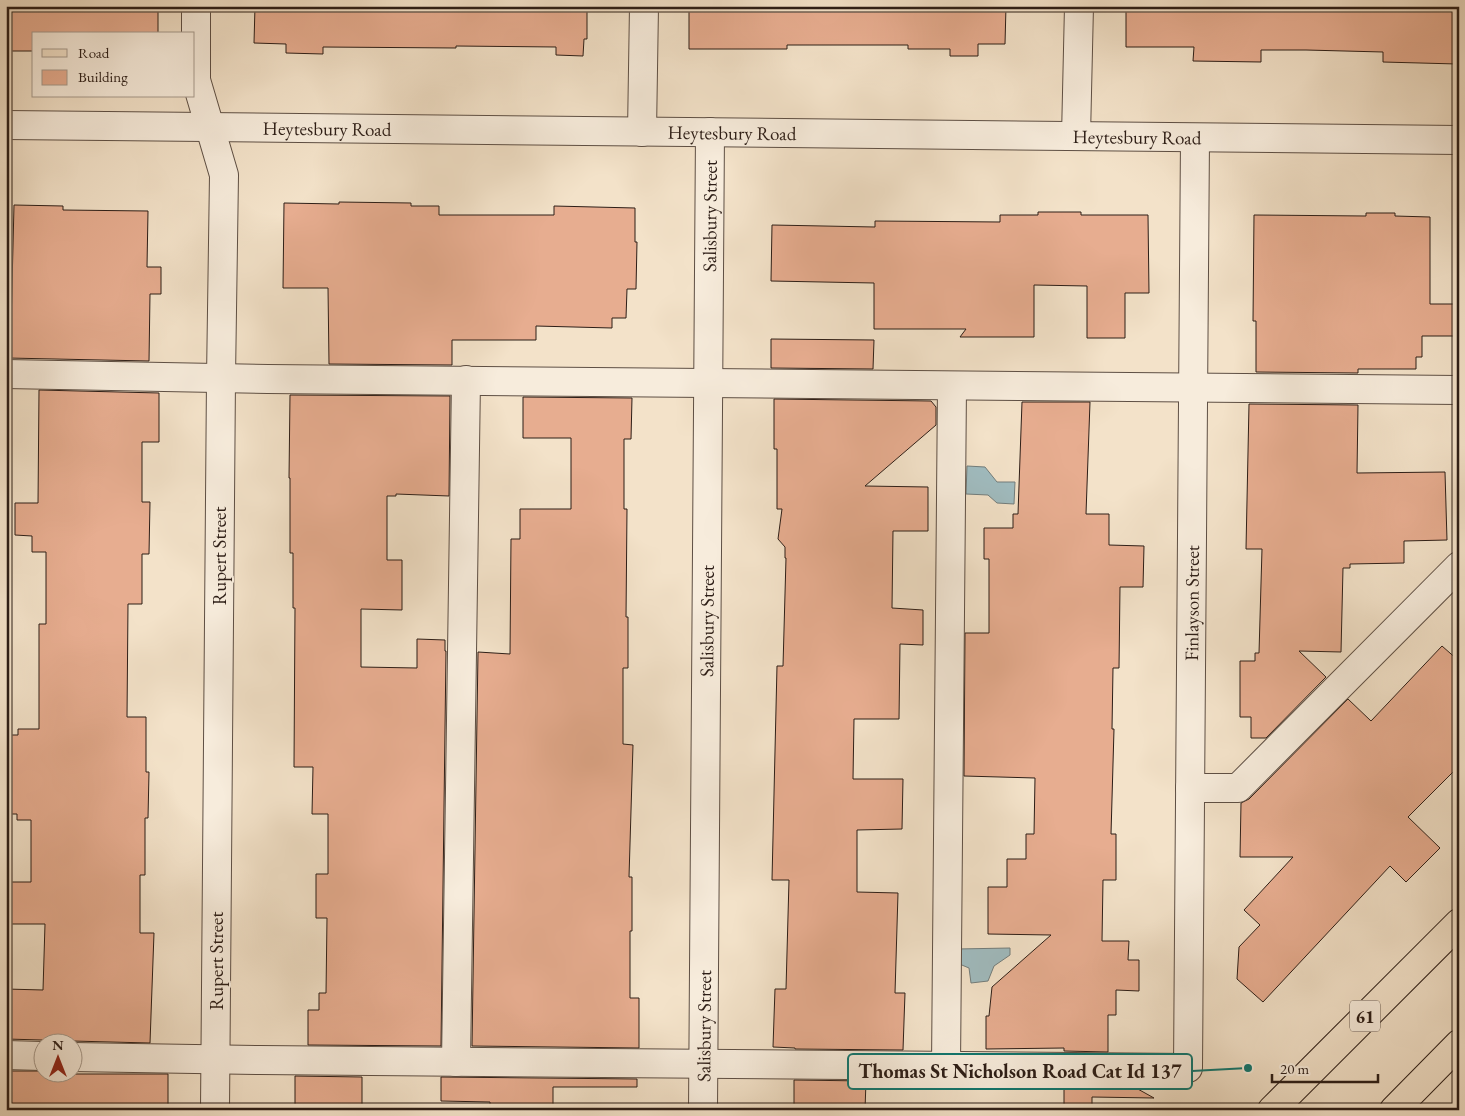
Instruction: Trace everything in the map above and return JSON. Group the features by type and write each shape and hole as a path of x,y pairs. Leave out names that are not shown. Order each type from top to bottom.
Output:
{"main road":[{"name":"61","path":"1272,1110 1459,922"},
{"path":"1394,1110 1459,1044"}],"street":[{"name":"Rupert Street","path":"196,6 196,80 224,175 215,1110"},
{"path":"642,132 644,6"},
{"path":"1076,136 1079,6"},
{"name":"Heytesbury Road","path":"6,125 1459,140"},
{"name":"Salisbury Street","path":"703,1110 710,132"},
{"name":"Finlayson Street","path":"946,1066 1188,1068 1195,138"},
{"path":"6,374 221,378 1459,390"},
{"path":"456,1062 466,380"},
{"path":"82,1057 946,1066 952,386"},
{"path":"1190,788 1238,788 1459,566"},
{"path":"6,1055 32,1056"}],"water":[{"path":"967,466 985,467 997,482 1015,482 1014,504 997,503 988,495 966,494"},
{"path":"1010,948 1010,955 994,966 988,981 971,983 969,968 957,963 957,949"}],"building":[{"path":"6,6 158,6 158,32 32,32 32,51 6,51"},
{"path":"255,6 587,6 587,39 584,39 583,56 556,55 556,47 323,47 323,54 286,53 286,44 254,43"},
{"path":"689,6 1006,6 1005,44 978,44 978,56 950,56 950,49 908,49 908,45 787,45 787,49 689,49"},
{"path":"1126,6 1455,6 1457,64 1383,62 1383,52 1306,50 1261,50 1261,62 1193,61 1194,47 1126,47"},
{"path":"339,202 411,203 411,206 439,206 439,215 554,215 554,206 635,208 635,242 637,242 636,289 627,289 626,318 612,318 612,328 536,326 536,340 452,340 452,365 329,364 328,288 283,288 284,203 339,204"},
{"path":"14,205 63,206 63,210 148,211 147,267 161,267 161,294 150,294 149,361 8,358 8,326 11,326"},
{"path":"1038,212 1081,212 1081,215 1148,215 1149,293 1125,293 1125,338 1087,338 1087,286 1034,285 1034,337 960,337 966,329 874,329 874,283 771,281 772,225 875,227 875,221 1000,222 1000,215 1038,215"},
{"path":"1366,213 1395,213 1395,216 1430,217 1430,304 1459,304 1459,336 1422,336 1422,357 1416,357 1416,369 1358,369 1358,373 1256,372 1256,321 1253,321 1254,215 1366,216"},
{"path":"771,339 874,340 873,369 771,368"},
{"path":"39,390 159,393 159,442 142,442 142,502 150,502 149,554 142,554 142,604 128,604 127,717 146,717 146,772 149,772 148,818 145,818 145,875 140,875 140,933 154,933 150,1043 82,1041 82,1034 32,1034 32,1040 6,1039 6,989 43,990 45,924 6,924 6,882 31,882 31,820 17,820 17,814 6,814 6,735 18,735 18,729 39,729 39,624 46,624 46,552 32,552 32,536 15,535 15,503 38,503"},
{"path":"290,395 450,396 449,496 396,494 396,496 387,496 387,560 402,560 402,610 361,609 361,667 417,668 417,639 445,640 441,1046 308,1045 308,1010 319,1010 319,993 326,993 327,918 316,918 316,874 328,874 328,814 312,814 313,767 294,767 295,608 293,608 293,553 290,553"},
{"path":"523,397 632,398 631,439 624,439 624,509 627,509 626,617 628,617 628,668 623,668 623,744 633,745 629,877 632,877 630,998 639,998 639,1048 472,1046 478,652 510,654 511,539 520,539 520,509 571,509 571,438 523,438"},
{"path":"774,399 931,401 936,407 936,425 865,486 928,487 928,531 893,531 892,608 923,610 923,645 900,644 899,719 854,719 853,779 903,779 902,829 857,830 857,892 898,893 895,993 905,993 903,1050 773,1047 775,989 786,989 789,880 772,880 777,666 783,666 786,558 785,547 778,539 782,509 777,509 777,449 774,449"},
{"path":"1022,402 1090,402 1086,514 1109,514 1109,545 1144,546 1143,587 1120,587 1119,668 1113,668 1112,729 1114,729 1111,834 1116,834 1116,880 1103,880 1102,941 1129,941 1128,960 1139,960 1139,991 1116,990 1116,1015 1108,1015 1108,1052 1064,1051 1064,1048 986,1049 986,1016 989,1016 992,987 1051,935 988,934 988,887 1007,887 1007,859 1026,859 1026,834 1034,834 1035,778 964,776 965,633 989,633 989,559 984,559 984,528 1013,528 1013,514 1018,514"},
{"path":"1249,404 1358,405 1357,473 1445,472 1447,540 1404,541 1404,563 1350,564 1350,568 1343,568 1341,652 1299,651 1326,677 1266,738 1251,738 1251,717 1240,717 1240,661 1255,661 1255,653 1259,653 1262,549 1246,549"},
{"path":"1442,646 1459,661 1459,766 1408,817 1440,848 1406,882 1390,866 1263,1002 1237,979 1239,947 1260,925 1244,910 1293,857 1240,857 1241,803 1249,799 1348,699 1371,721"},
{"path":"6,1071 32,1071 32,1084 82,1084 82,1074 168,1074 168,1110 6,1110"},
{"path":"295,1076 362,1077 362,1110 326,1110 326,1107 295,1108"},
{"path":"441,1077 637,1079 637,1087 553,1087 553,1110 490,1110 490,1102 441,1101"},
{"path":"794,1080 866,1081 865,1110 794,1110"},
{"path":"1064,1083 1127,1083 1154,1098 1092,1097 1092,1110 1064,1110"}],"place":[{"name":"Thomas St Nicholson Road Cat Id 137","path":"1248,1068"}]}
